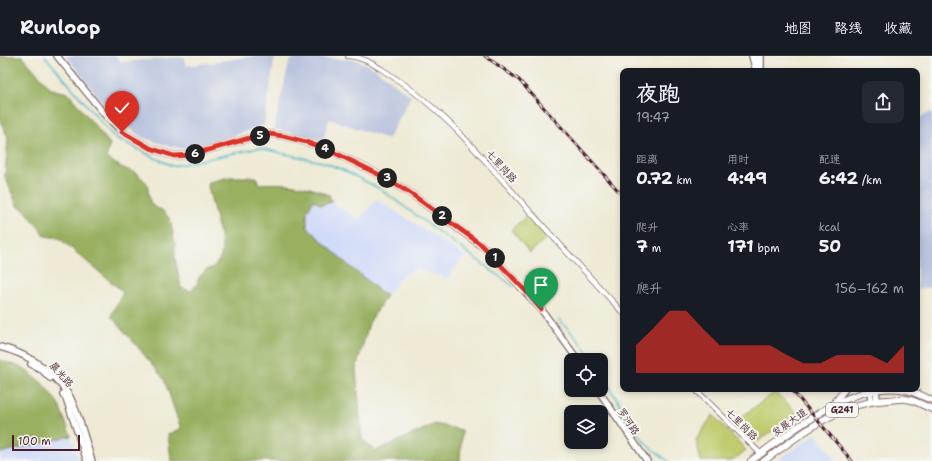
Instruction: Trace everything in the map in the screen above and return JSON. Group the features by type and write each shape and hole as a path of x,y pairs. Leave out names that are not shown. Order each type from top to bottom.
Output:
{"highway":[{"name":"发展大道","path":"751,461 816,415 857,395 867,392"},
{"name":"发展大道","path":"913,392 932,400"},
{"name":"发展大道","path":"764,461 813,426 833,414 851,406 874,401 906,399 932,409"}],"main road":[{"path":"57,56 105,115 122,132 150,148 174,156 191,155 253,137 269,134 306,142 331,151 384,177 410,193 486,249 541,309 573,353"},
{"path":"752,56 755,68"},
{"path":"756,56 759,68"},
{"path":"760,68 761,56"},
{"name":"晨光路","path":"0,347 26,356 44,366 56,379 70,397 82,428 92,461"},
{"name":"晨光路","path":"0,350 24,359 41,369 54,381 66,398 87,461"},
{"path":"831,407 843,392"},
{"path":"873,392 874,401"},
{"name":"罗河路","path":"603,397 647,461"}],"street":[{"name":"七里岗路","path":"348,56 360,58 378,67 405,84 431,105 467,140 620,310"},
{"name":"七里岗路","path":"698,392 761,454"}],"shaded area":[{"path":"66,56 116,56 121,62 184,57 186,66 255,56 275,56 264,125 214,142 187,149 166,145 141,137 110,112"},
{"path":"295,57 357,60 374,68 411,96 388,139 329,119 323,140 274,129 289,63"},
{"path":"932,112 932,287 920,289 920,119 922,116"},
{"path":"376,199 465,256 447,278 416,269 402,275 386,296 347,264 307,227 307,211 314,200 321,205 332,202 359,220"},
{"path":"816,434 837,461 776,461"},
{"path":"71,436 79,461 0,461 0,453"}],"green space":[{"path":"0,56 22,56 51,89 68,93 110,144 106,158 123,168 136,173 147,183 150,202 154,207 162,210 170,219 175,244 175,258 181,288 191,291 197,284 199,277 206,270 214,267 221,257 222,244 208,186 209,182 230,177 256,177 259,184 277,183 295,185 329,195 332,202 321,205 314,200 307,211 307,227 347,264 386,296 369,323 356,369 362,439 376,451 435,424 462,430 460,461 171,461 168,434 181,429 164,379 111,316 123,292 59,238 45,236 25,210 17,206 5,176 8,137 0,121"},
{"path":"530,213 548,236 530,253 511,230"},
{"path":"0,360 23,368 42,383 58,403 71,436 0,453"},
{"path":"775,392 797,413 757,442 736,421"},
{"path":"713,415 746,450 732,461 701,461 696,440"}],"waterway":[{"path":"45,56 114,137 153,157 173,166 259,148 326,163 380,189 513,286"},
{"path":"559,320 588,353"},
{"path":"608,384 637,432 647,445 668,461"}],"railway":[{"path":"485,56 519,80 620,193"},
{"path":"794,392 852,461"}],"route":[{"path":"122,132 150,148 174,156 191,155 253,137 269,134 306,142 331,151 384,177 410,193 479,243 525,290 541,309"}]}
